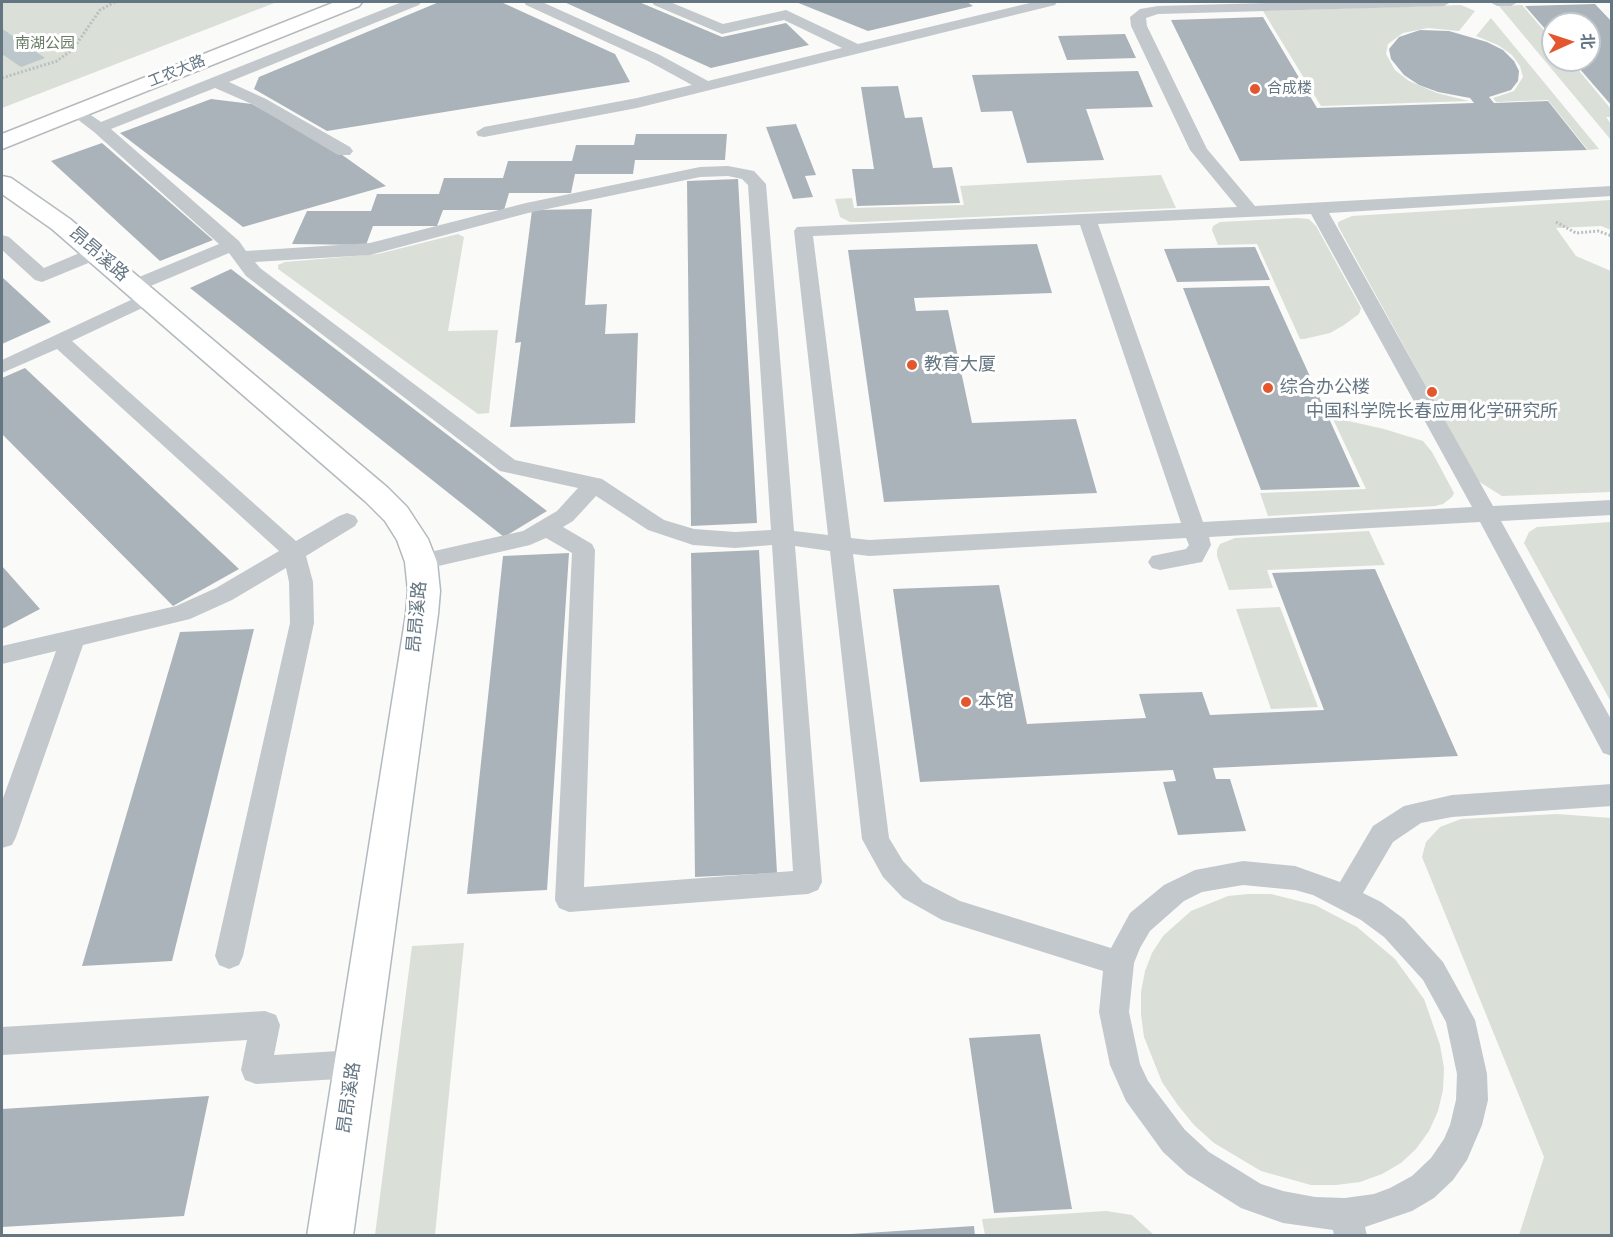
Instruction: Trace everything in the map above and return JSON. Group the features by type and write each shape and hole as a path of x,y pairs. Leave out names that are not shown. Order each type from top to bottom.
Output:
{"street":[{"name":"工农大路","path":"2,128 323,2"},
{"name":"工农大路","path":"2,142 352,2"},
{"name":"昂昂溪路","path":"2,183 61,224 377,495 396,514 412,539 421,562 422,614 330,1236"}],"lane":[{"path":"100,128 414,2"},
{"path":"534,2 654,58 706,86"},
{"path":"658,2 722,29 786,15 856,49"},
{"path":"999,2 1016,10"},
{"path":"484,132 637,103 1050,2"},
{"path":"1250,212 1199,150 1139,26 1138,17 1145,12 1158,10 1444,2"},
{"path":"1497,2 1511,2"},
{"path":"215,82 260,102 344,151"},
{"path":"76,112 100,128 237,251 253,272 508,466 594,484 656,525 693,537 735,540 782,537 869,548 1611,507"},
{"path":"2,367 59,340 141,292 237,251 370,249 526,208 700,172 728,171 748,175 757,184 808,882 569,900 584,550 567,538 544,528"},
{"path":"1119,963 952,911 913,890 893,869 876,839 802,231 1250,212 1611,191"},
{"path":"1317,208 1486,513 1611,746"},
{"path":"1087,219 1200,545 1194,556 1183,560 1160,562"},
{"path":"2,241 42,276 96,254"},
{"path":"59,340 294,552 301,582 302,623 229,957"},
{"path":"421,562 530,537 565,516 594,484"},
{"path":"2,655 182,612 224,594 347,521"},
{"path":"2,837 73,638"},
{"path":"1346,897 1383,834 1414,814 1452,806 1611,795"},
{"path":"1243,873 1268,874 1303,880 1346,897 1394,928 1433,971 1460,1020 1472,1074 1472,1100 1466,1125 1456,1149 1442,1169 1423,1187 1348,1225 1315,1213 1283,1207 1253,1197 1198,1163 1174,1141 1137,1091 1125,1065 1114,1012 1119,963 1140,922 1174,893 1195,882 1243,873"},
{"path":"2,1041 265,1025 256,1070 355,1065"}],"path":[{"path":"2,78 57,61 73,49 100,10 115,2"}],"green space":[{"name":"南湖公园","path":"2,2 277,2 2,108"},
{"path":"1461,5 1475,11 1459,31 1428,28 1403,33 1388,44 1386,54 1395,70 1409,81 1437,93 1469,101 1321,106 1263,11"},
{"path":"1522,5 1541,27 1541,56 1499,6"},
{"path":"1491,18 1599,149 1588,150 1548,100 1496,102 1493,98 1514,91 1523,77 1520,66 1512,55 1498,45 1476,36"},
{"path":"1554,72 1580,72 1611,109 1611,117 1606,117 1611,124 1611,140"},
{"path":"1161,175 1176,208 850,222 840,217 835,199 852,198 854,208 964,205 960,186"},
{"path":"1611,200 1611,230 1601,226 1556,228 1576,256 1611,271 1611,492 1502,496 1478,481 1338,226 1338,222 1352,216"},
{"path":"1309,219 1316,226 1361,308 1359,314 1330,333 1304,339 1300,339 1257,244 1218,245 1212,230 1213,226 1220,222"},
{"path":"458,234 464,237 448,331 498,330 489,413 478,414 278,269 278,265 285,262 378,254"},
{"path":"1333,419 1423,441 1432,452 1454,493 1452,497 1443,504 1435,506 1268,516 1260,493 1366,489"},
{"path":"1612,522 1611,702 1524,543 1529,532 1537,527"},
{"path":"1369,531 1385,565 1267,570 1273,588 1229,590 1217,556 1220,544 1235,538"},
{"path":"1280,607 1318,707 1271,709 1236,609"},
{"path":"1557,814 1611,818 1611,1235 1519,1235 1544,1157 1422,857 1426,842 1440,827 1461,819"},
{"path":"1271,894 1315,905 1357,927 1395,959 1424,999 1440,1045 1444,1068 1443,1090 1438,1111 1429,1131 1416,1149 1401,1163 1382,1174 1360,1182 1311,1185 1261,1171 1214,1143 1194,1125 1162,1082 1144,1037 1141,1014 1141,992 1145,971 1152,953 1163,936 1191,911 1228,896"},
{"path":"464,943 435,1235 375,1235 412,946"},
{"path":"1106,1211 1132,1215 1154,1235 985,1235 982,1219"}],"shaded area":[{"path":"2,29 45,58 21,67 2,54"}],"building":[{"path":"439,2 501,2 615,54 630,82 327,131 254,89 259,77"},
{"path":"564,2 639,2 722,37 786,23 809,45 711,68"},
{"path":"796,2 967,2 973,6 868,31"},
{"path":"1595,4 1612,22 1612,106 1582,72 1601,72 1601,12 1541,12 1541,24 1525,6"},
{"name":"合成楼","path":"1263,17 1317,108 1474,103 1470,98 1438,92 1419,85 1404,75 1391,59 1389,49 1399,37 1420,30 1449,31 1487,42 1503,50 1514,61 1519,71 1518,81 1511,90 1489,97 1494,103 1548,101 1587,150 1240,161 1171,20"},
{"path":"1125,34 1136,58 1067,60 1058,36"},
{"path":"1138,71 1153,107 1086,109 1104,160 1027,163 1012,111 981,112 972,75"},
{"path":"898,86 905,118 922,117 933,168 952,167 960,203 857,206 852,169 874,169 861,87"},
{"path":"211,99 252,104 338,152 386,186 243,227 120,133"},
{"path":"796,124 816,175 805,176 813,197 793,199 766,127"},
{"path":"636,134 727,134 725,160 635,160 633,174 575,174 571,193 509,193 504,210 443,210 437,226 373,226 366,245 292,244 307,211 371,211 377,194 439,194 444,178 503,178 508,161 572,161 576,145 634,145"},
{"path":"102,143 213,240 160,261 51,161"},
{"path":"738,179 757,523 691,526 687,181"},
{"path":"592,209 585,305 607,304 605,334 638,333 635,423 510,427 521,342 515,343 532,210"},
{"name":"教育大厦","path":"1037,244 1052,293 914,298 916,311 948,310 972,423 1076,419 1097,493 884,502 848,250"},
{"path":"1255,247 1270,280 1177,282 1164,249"},
{"path":"231,269 547,511 504,537 190,288"},
{"path":"2,277 51,322 2,344"},
{"name":"综合办公楼","path":"1269,286 1360,487 1261,490 1183,288"},
{"path":"25,368 239,569 173,606 2,434 2,378"},
{"path":"759,550 777,873 695,877 691,553"},
{"path":"569,553 547,890 467,894 503,556"},
{"path":"2,566 40,609 2,629"},
{"name":"本馆","path":"1375,569 1458,756 1213,768 1216,779 1230,779 1246,831 1178,835 1163,782 1176,781 1173,770 920,782 893,589 999,585 1027,724 1146,718 1139,694 1202,692 1210,715 1324,710 1272,573"},
{"path":"254,629 172,961 82,966 180,632"},
{"path":"1040,1034 1072,1209 994,1213 969,1038"},
{"path":"209,1096 184,1216 2,1227 2,1109"},
{"path":"974,1226 975,1236 851,1236 851,1234"}],"place":[{"name":"合成楼","path":"1255,89"},
{"name":"教育大厦","path":"912,365"},
{"name":"综合办公楼","path":"1268,388"},
{"name":"中国科学院长春应用化学研究所","path":"1432,392"},
{"name":"本馆","path":"966,702"}]}
